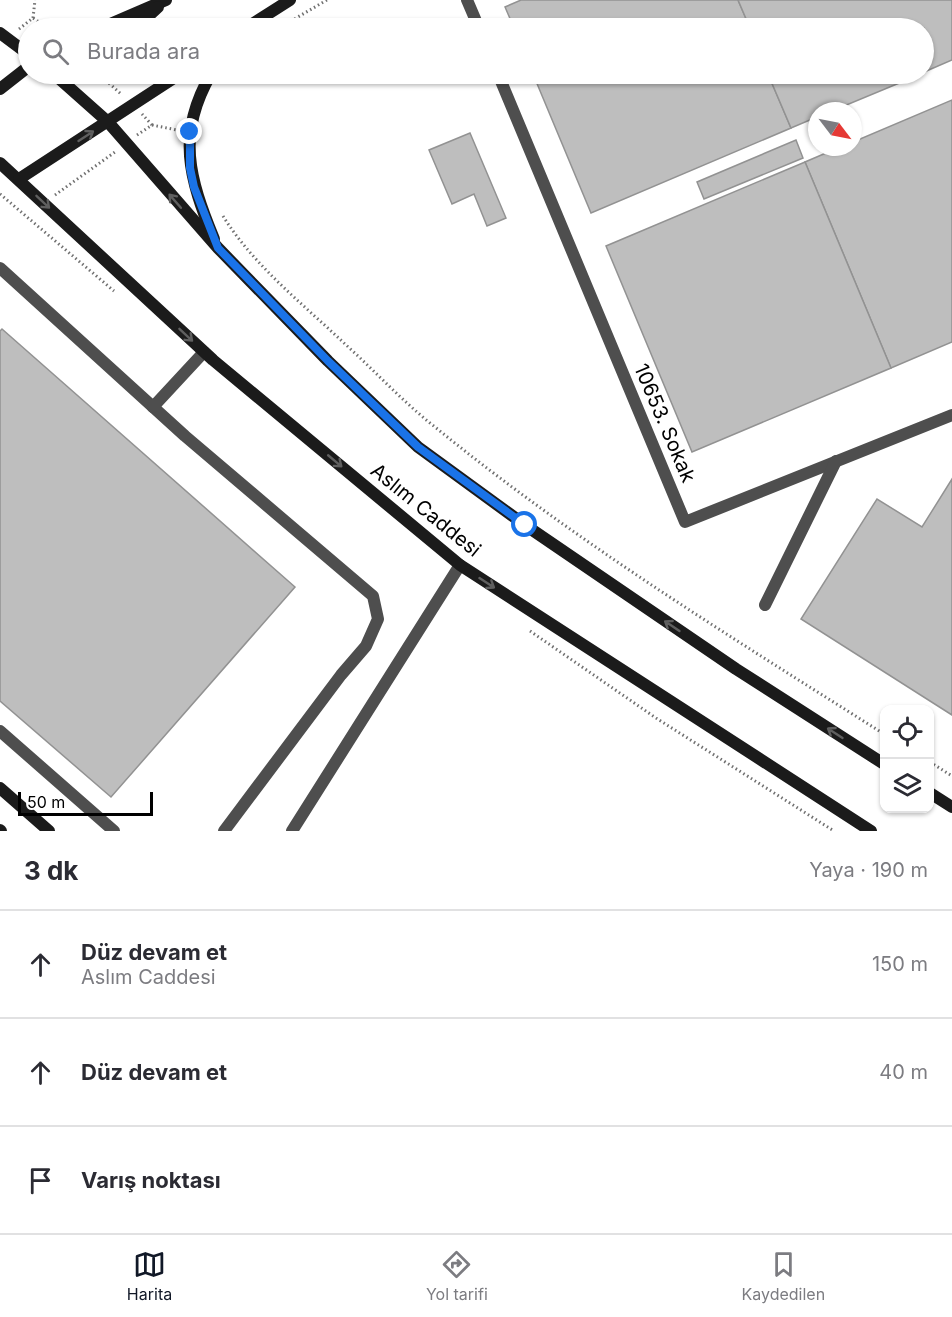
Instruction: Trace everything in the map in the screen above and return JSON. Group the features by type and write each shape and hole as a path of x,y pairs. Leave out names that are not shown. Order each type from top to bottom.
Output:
{"main road":[{"path":"124,18 166,0"},
{"path":"146,18 166,0"},
{"path":"262,18 290,0"},
{"path":"3,35 18,46"},
{"path":"0,89 18,75"},
{"path":"65,84 108,122 218,248 328,361 418,447 525,525 736,669 880,761"},
{"path":"19,179 165,84"},
{"path":"205,84 199,95 190,132 190,168 194,187 218,248"},
{"name":"Aslım Caddesi","path":"0,163 204,352 460,565 871,831"},
{"path":"0,788 49,831"},
{"path":"934,796 952,807"}],"street":[{"path":"467,0 475,18"},
{"name":"10653. Sokak","path":"502,84 685,522 952,415"},
{"path":"0,267 153,407 374,596 378,619 366,646 334,684 224,831"},
{"path":"153,407 204,352"},
{"path":"765,605 836,461"},
{"path":"292,831 460,565"},
{"path":"0,731 114,831"}],"path":[{"path":"33,18 35,0"},
{"path":"296,18 327,0"},
{"path":"3,35 18,26"},
{"path":"110,84 152,125 190,132"},
{"path":"26,216 152,125"},
{"path":"222,216 234,234 277,280 433,426 526,498 659,590 880,731"},
{"path":"934,765 952,776"}],"building":[{"path":"521,0 738,0 746,18 510,18 505,7"},
{"path":"738,0 952,0 952,60 934,68 934,18 746,18"},
{"path":"537,84 772,84 791,128 591,213"},
{"path":"772,84 897,84 854,102 808,102 808,121 791,128"},
{"path":"952,100 952,342 891,368 805,162 819,156 862,156 862,138"},
{"path":"470,133 506,218 487,226 474,194 452,204 429,150"},
{"path":"796,140 803,158 704,199 697,182"},
{"path":"805,162 891,368 692,452 606,246"},
{"path":"2,329 295,587 111,797 0,701 0,331"},
{"path":"952,479 952,715 801,619 877,499 922,527"}],"route":[{"path":"190,132 190,168 194,187 218,248 328,361 418,447 525,525"}]}
